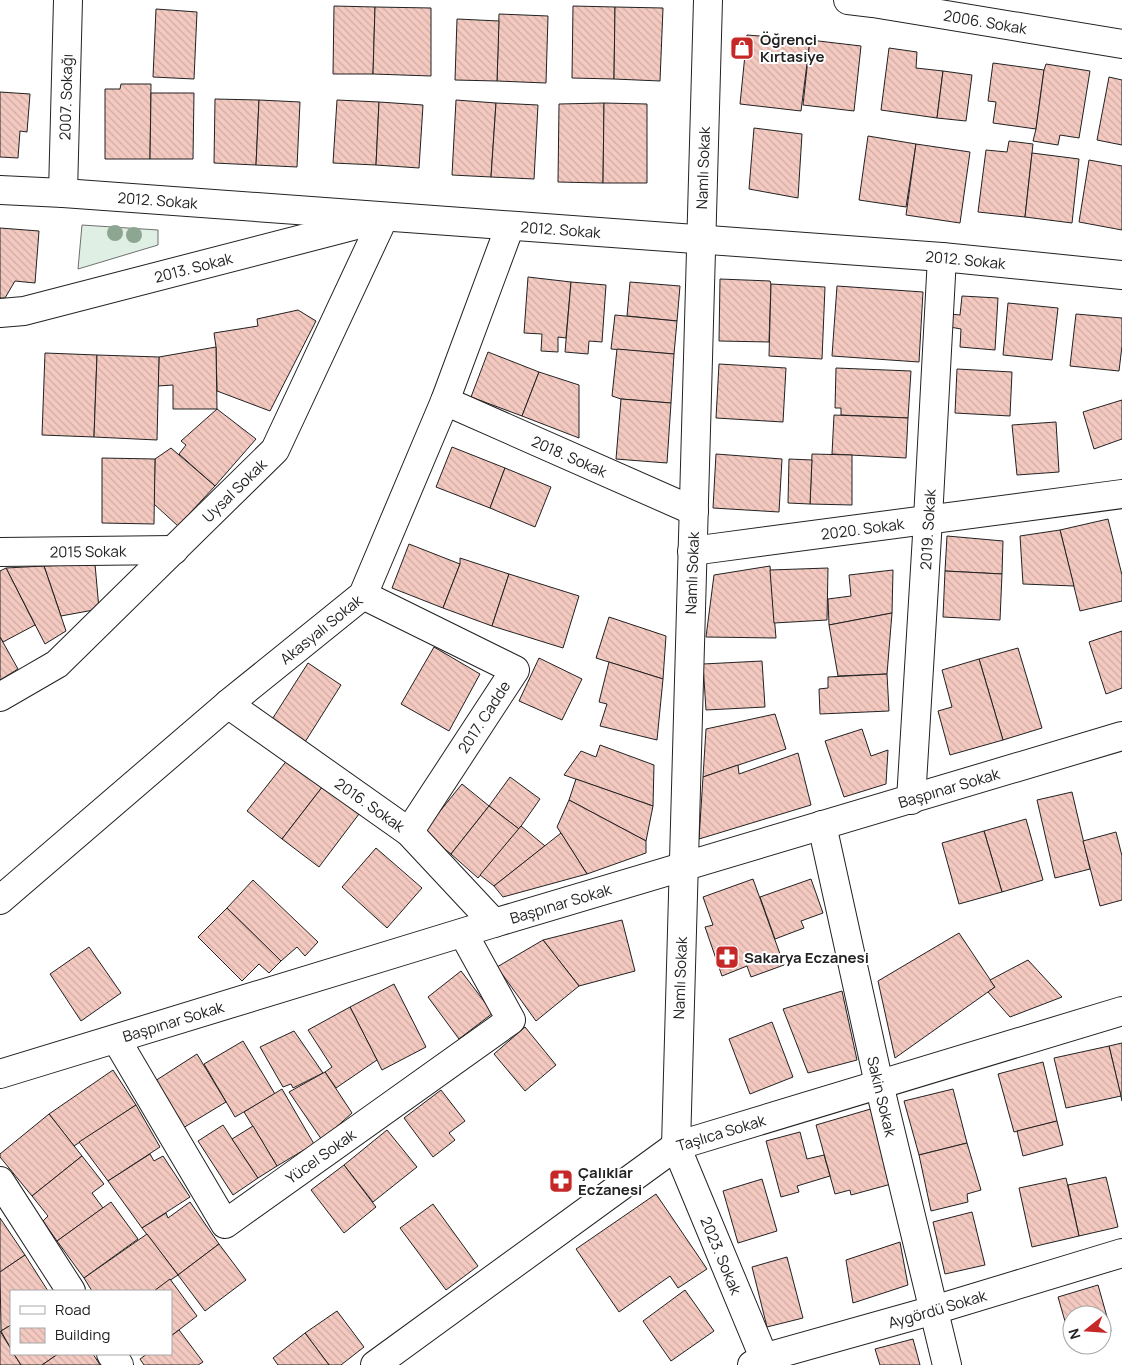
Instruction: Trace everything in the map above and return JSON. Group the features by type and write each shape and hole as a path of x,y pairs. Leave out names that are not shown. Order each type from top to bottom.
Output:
{"street":[{"name":"2007. Sokağı","path":"63,193 68,0"},
{"name":"Namlı Sokak","path":"676,1146 708,0"},
{"name":"2006. Sokak","path":"865,1 1122,44"},
{"name":"2012. Sokak","path":"0,190 63,193 942,258 1122,275"},
{"name":"2013. Sokak","path":"0,313 24,311 384,217"},
{"name":"Uysal Sokak","path":"0,698 57,664 275,450 384,217"},
{"name":"Akasyalı Sokak","path":"0,900 228,704 363,595 444,401 510,226"},
{"name":"2019. Sokak","path":"911,800 942,258"},
{"name":"2018. Sokak","path":"444,401 694,511"},
{"name":"2020. Sokak","path":"692,551 1122,494"},
{"name":"2015 Sokak","path":"0,552 174,550"},
{"name":"2017. Cadde","path":"363,595 515,670 409,832"},
{"name":"2016. Sokak","path":"228,704 409,832 494,923"},
{"name":"Başpınar Sokak","path":"0,1074 463,932 1122,736"},
{"name":"Sakin Sokak","path":"822,825 879,1084 947,1365"},
{"name":"Yücel Sokak","path":"116,1039 224,1224 511,1020 463,932"},
{"name":"Taşlıca Sokak","path":"375,1365 676,1146 1122,1011"},
{"name":"2023. Sokak","path":"676,1146 761,1363"},
{"path":"0,1181 70,1290"},
{"name":"Aygördü Sokak","path":"761,1363 1122,1254"}],"green space":[{"path":"82,225 158,230 158,245 78,269"}],"building":[{"path":"334,6 375,7 373,74 333,74"},
{"path":"573,6 615,7 614,79 572,78"},
{"path":"375,7 431,8 431,76 373,74"},
{"path":"615,7 663,8 660,81 614,79"},
{"path":"156,9 197,12 194,79 153,77"},
{"path":"499,14 548,16 546,83 497,81"},
{"path":"457,19 499,21 497,81 455,80"},
{"path":"747,35 810,40 801,111 740,104"},
{"path":"810,40 861,46 854,111 803,105"},
{"path":"889,48 917,52 916,68 943,71 937,118 881,110"},
{"path":"993,63 1044,70 1036,129 993,123 996,102 988,101"},
{"path":"1046,64 1090,71 1079,138 1060,135 1058,145 1033,141"},
{"path":"943,71 972,75 966,121 937,118"},
{"path":"1109,77 1122,80 1122,145 1097,140"},
{"path":"121,84 151,84 150,159 105,159 105,89 120,89"},
{"path":"0,92 30,94 27,132 20,131 18,158 0,157"},
{"path":"151,93 194,93 193,159 150,159"},
{"path":"215,99 259,100 256,165 214,163"},
{"path":"259,100 300,102 297,167 256,165"},
{"path":"337,100 379,102 376,165 333,163"},
{"path":"456,100 496,103 491,177 452,175"},
{"path":"379,102 423,105 419,168 376,165"},
{"path":"496,103 538,105 534,179 491,177"},
{"path":"604,103 603,183 558,182 559,104"},
{"path":"604,103 647,104 647,183 603,183"},
{"path":"754,128 802,134 798,198 749,189"},
{"path":"868,136 916,144 906,207 859,200"},
{"path":"1009,141 1033,144 1025,217 978,212 986,150 1007,152"},
{"path":"916,144 970,152 960,223 906,215"},
{"path":"1032,153 1079,159 1072,223 1025,217"},
{"path":"1089,160 1122,166 1122,230 1079,222"},
{"path":"0,228 39,231 35,283 15,281 5,298 0,298"},
{"path":"528,277 571,282 566,338 558,337 558,352 541,351 542,334 524,333"},
{"path":"720,279 770,281 769,342 719,341"},
{"path":"571,282 606,285 602,342 589,341 588,354 565,352"},
{"path":"630,282 680,286 677,321 627,316"},
{"path":"771,284 825,287 822,359 769,356"},
{"path":"837,286 923,292 919,362 832,356"},
{"path":"962,296 998,298 995,350 960,347 961,329 950,327 950,314 960,315"},
{"path":"1008,303 1058,308 1052,360 1003,355"},
{"path":"298,310 316,321 270,411 217,391 214,333 258,326 257,319"},
{"path":"1076,314 1122,318 1122,346 1119,371 1070,366"},
{"path":"615,315 677,321 674,354 611,349"},
{"path":"216,347 217,409 173,409 173,385 158,386 159,357"},
{"path":"617,349 674,354 671,403 621,399 612,396"},
{"path":"488,352 539,372 522,416 471,397"},
{"path":"45,353 97,355 94,437 42,435"},
{"path":"97,355 159,357 157,440 94,437"},
{"path":"719,364 786,368 783,422 716,418"},
{"path":"836,368 911,371 908,418 841,415 841,408 835,408"},
{"path":"957,369 1012,372 1010,416 955,413"},
{"path":"539,372 579,385 579,438 522,416"},
{"path":"621,399 671,403 667,463 616,459"},
{"path":"1122,400 1122,439 1094,449 1083,412"},
{"path":"217,409 256,439 215,486 179,454 186,445 181,441"},
{"path":"834,415 908,418 906,458 832,454"},
{"path":"1056,422 1059,472 1017,475 1012,425"},
{"path":"452,447 505,468 490,508 436,487"},
{"path":"171,448 215,486 178,526 154,504 155,459"},
{"path":"716,454 782,459 779,512 713,508"},
{"path":"812,454 852,455 852,505 810,504"},
{"path":"102,458 155,459 154,524 102,523"},
{"path":"789,459 812,460 810,504 788,503"},
{"path":"505,468 551,487 535,527 490,508"},
{"path":"1108,519 1122,575 1122,601 1080,611 1060,530"},
{"path":"1060,530 1074,586 1023,584 1020,536"},
{"path":"947,536 1003,541 1002,574 945,571"},
{"path":"409,544 460,564 443,608 392,588"},
{"path":"460,558 509,574 492,626 443,608 460,564"},
{"path":"95,564 99,609 61,616 44,566"},
{"path":"44,566 66,631 45,644 6,568"},
{"path":"770,566 776,638 706,637 714,575"},
{"path":"6,568 35,625 3,642 0,637 0,571"},
{"path":"828,568 827,620 774,623 770,570"},
{"path":"893,570 892,613 829,625 828,599 851,596 849,575"},
{"path":"945,571 1002,574 1000,620 943,617"},
{"path":"509,574 579,596 563,648 492,626"},
{"path":"892,613 887,674 838,676 829,625"},
{"path":"609,617 666,636 663,679 596,658"},
{"path":"1122,631 1122,688 1106,694 1089,642"},
{"path":"0,637 18,669 0,680"},
{"path":"434,647 480,674 449,731 401,704"},
{"path":"1018,648 1042,728 1003,740 979,659"},
{"path":"539,658 582,679 562,720 519,701"},
{"path":"979,659 1003,740 950,755 938,711 952,707 942,670"},
{"path":"762,661 765,707 706,710 703,664"},
{"path":"609,662 663,679 657,740 600,726 607,704 599,702"},
{"path":"308,663 341,685 305,742 271,721"},
{"path":"887,674 889,711 820,714 819,689 828,688 828,677"},
{"path":"775,714 786,749 703,777 706,729"},
{"path":"862,729 871,756 888,750 886,784 844,797 825,741"},
{"path":"600,745 654,765 653,806 564,775 581,751 596,757"},
{"path":"798,753 811,805 699,839 703,777 738,765 739,774"},
{"path":"288,759 323,786 282,839 247,811"},
{"path":"510,777 540,799 519,829 489,806"},
{"path":"576,779 653,806 646,841 569,800"},
{"path":"462,784 489,806 451,854 423,832"},
{"path":"323,786 359,814 319,867 282,839"},
{"path":"1072,792 1090,869 1055,878 1037,800"},
{"path":"569,800 646,841 646,853 587,874 557,827"},
{"path":"489,806 519,829 478,878 451,854"},
{"path":"1026,819 1043,880 1002,892 984,831"},
{"path":"521,826 545,846 494,886 480,875"},
{"path":"984,831 1002,892 959,904 942,843"},
{"path":"1116,832 1122,856 1122,900 1100,906 1083,841"},
{"path":"561,833 587,874 503,897 494,886"},
{"path":"376,848 422,888 387,928 342,887"},
{"path":"753,879 784,965 751,977 747,966 722,976 705,927 713,925 703,897"},
{"path":"811,879 823,913 801,921 804,928 775,939 760,897"},
{"path":"253,880 318,942 305,956 297,947 281,961 227,908"},
{"path":"227,908 281,961 269,973 259,964 242,981 198,937"},
{"path":"622,920 635,971 579,986 543,940"},
{"path":"959,933 995,987 895,1058 878,981"},
{"path":"543,940 579,986 536,1021 497,967"},
{"path":"89,947 121,993 81,1021 50,974"},
{"path":"1028,960 1062,997 1010,1017 988,992 995,987 990,980"},
{"path":"461,971 493,1013 459,1039 428,997"},
{"path":"394,984 426,1047 382,1070 350,1007"},
{"path":"842,991 857,1060 808,1073 783,1009"},
{"path":"350,1007 377,1060 336,1088 325,1072 332,1067 308,1030"},
{"path":"772,1022 793,1077 750,1094 729,1039"},
{"path":"525,1027 556,1065 525,1091 494,1054"},
{"path":"294,1031 323,1073 293,1088 291,1084 283,1087 260,1047"},
{"path":"243,1041 275,1094 235,1117 204,1064"},
{"path":"1122,1043 1122,1101 1109,1046"},
{"path":"1109,1046 1121,1096 1066,1108 1054,1058"},
{"path":"197,1054 226,1102 183,1128 155,1081"},
{"path":"1043,1062 1057,1121 1014,1132 998,1074"},
{"path":"113,1070 136,1105 74,1146 49,1114"},
{"path":"325,1072 352,1113 322,1140 289,1092"},
{"path":"282,1089 314,1144 277,1166 244,1112"},
{"path":"953,1089 967,1143 919,1155 904,1101"},
{"path":"441,1090 465,1121 449,1133 455,1140 433,1157 404,1118"},
{"path":"136,1105 160,1147 108,1181 79,1142"},
{"path":"874,1108 895,1183 851,1195 850,1190 835,1194 816,1125"},
{"path":"49,1114 82,1156 32,1196 0,1157 0,1154"},
{"path":"1057,1121 1063,1145 1023,1156 1017,1131"},
{"path":"223,1125 258,1178 233,1195 198,1141"},
{"path":"253,1126 277,1166 258,1178 232,1139"},
{"path":"387,1130 417,1167 373,1202 344,1165"},
{"path":"800,1132 807,1159 824,1155 830,1176 797,1186 799,1192 781,1197 766,1141"},
{"path":"967,1143 981,1190 967,1194 968,1202 931,1211 919,1155"},
{"path":"150,1154 154,1161 163,1156 190,1197 142,1228 108,1181"},
{"path":"82,1156 104,1184 92,1193 103,1208 57,1241 43,1221 48,1216 32,1196"},
{"path":"344,1165 376,1207 344,1233 311,1190"},
{"path":"1106,1177 1118,1227 1079,1236 1068,1185"},
{"path":"1066,1178 1079,1236 1032,1247 1019,1188"},
{"path":"762,1179 777,1231 738,1243 723,1191"},
{"path":"656,1194 707,1269 678,1288 670,1276 619,1312 576,1249"},
{"path":"111,1202 138,1239 84,1278 57,1241"},
{"path":"190,1202 219,1244 178,1275 142,1228 166,1213 168,1218"},
{"path":"433,1204 478,1266 446,1290 400,1228"},
{"path":"972,1212 985,1265 945,1274 933,1222"},
{"path":"0,1218 25,1255 0,1272"},
{"path":"147,1234 178,1275 156,1290 91,1290 84,1278"},
{"path":"900,1242 908,1285 853,1303 846,1260"},
{"path":"219,1244 246,1280 205,1311 178,1275"},
{"path":"25,1255 47,1290 10,1290 10,1326 1,1331 0,1272"},
{"path":"787,1257 803,1318 767,1327 752,1267"},
{"path":"170,1279 197,1316 172,1335 172,1290 155,1290"},
{"path":"1098,1285 1104,1305 1062,1305 1062,1311 1058,1297"},
{"path":"685,1290 714,1331 671,1361 643,1321"},
{"path":"337,1311 364,1347 341,1365 329,1365 305,1333"},
{"path":"10,1326 10,1347 1,1331"},
{"path":"179,1330 203,1362 198,1365 144,1365 140,1359 146,1355 172,1355 172,1335"},
{"path":"0,1331 10,1347 10,1355 15,1355 21,1365 0,1365"},
{"path":"305,1333 329,1365 278,1365 273,1358"},
{"path":"913,1339 920,1365 880,1365 875,1349"},
{"path":"15,1355 57,1355 42,1365 21,1365"},
{"path":"57,1355 94,1355 100,1365 42,1365"}],"place":[{"name":"Öğrenci Kırtasiye","path":"742,48"},
{"name":"Sakarya Eczanesi","path":"727,957"},
{"name":"Çalıklar Eczanesi","path":"561,1181"}]}
